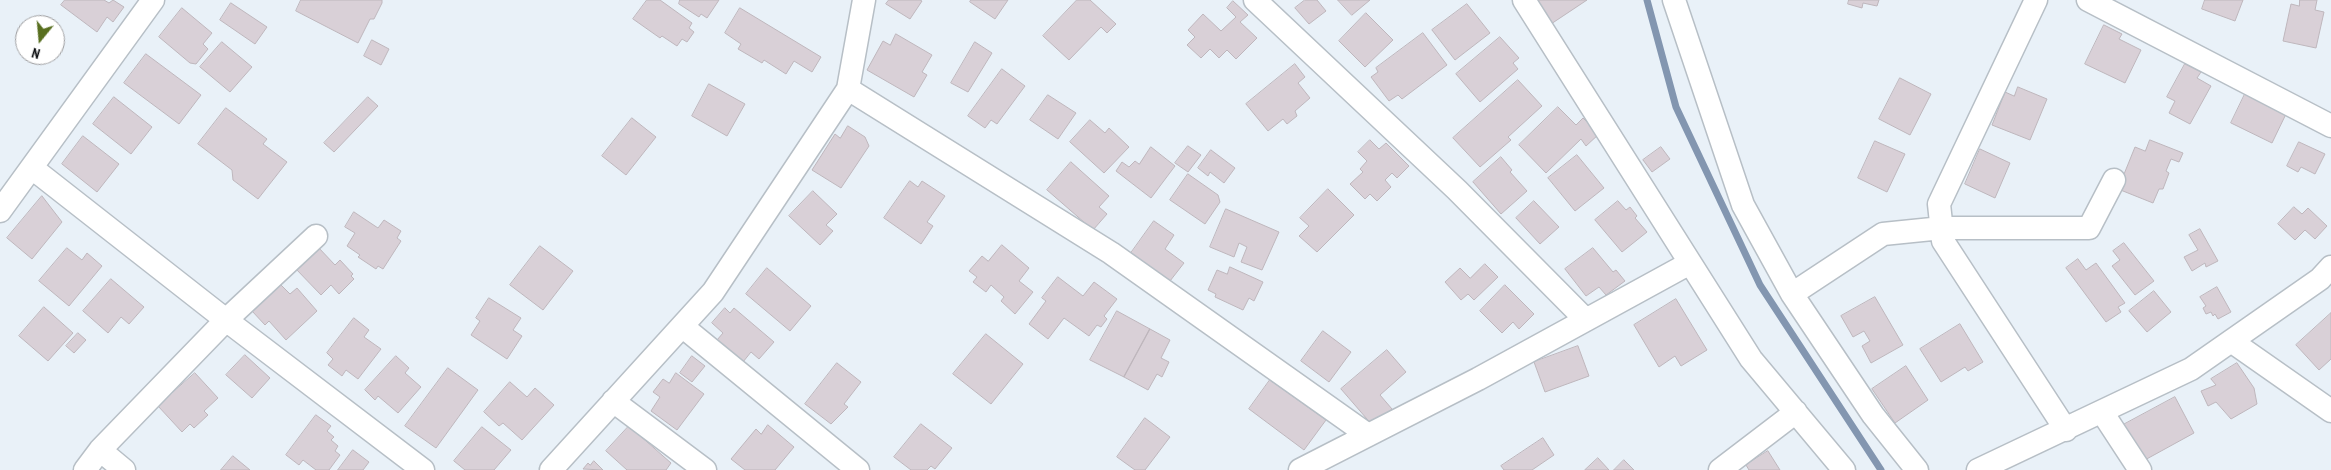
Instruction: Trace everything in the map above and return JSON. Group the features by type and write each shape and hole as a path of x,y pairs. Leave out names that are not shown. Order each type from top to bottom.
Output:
{"street":[{"path":"0,211 153,0"},
{"path":"551,470 714,292 848,89 864,0"},
{"path":"1255,0 1457,190 1586,320"},
{"path":"1524,0 1750,359 1844,470"},
{"path":"1674,0 1743,205 1792,294 1873,415 1917,470"},
{"path":"2036,0 1939,204 1943,241 2066,430"},
{"path":"2088,0 2331,126"},
{"path":"848,89 1111,253 1368,435"},
{"path":"32,168 226,320 423,470"},
{"path":"1792,294 1884,234 1942,228 2089,228 2114,180"},
{"path":"85,470 100,450 226,320 316,236"},
{"path":"1300,470 1478,379 1690,263"},
{"path":"1978,470 2066,430 2191,369 2320,279 2331,267"},
{"path":"682,326 858,470"},
{"path":"2231,341 2331,410"},
{"path":"613,401 705,470"},
{"path":"1720,470 1796,412"},
{"path":"2102,412 2140,470"},
{"path":"100,450 124,470"}],"building":[{"path":"65,0 104,0 109,3 113,0 124,7 113,22 107,17 97,32 61,5"},
{"path":"301,0 382,0 382,3 374,19 370,19 358,43 296,11"},
{"path":"647,0 660,0 692,23 689,28 694,32 687,42 682,39 677,46 662,36 660,38 633,19"},
{"path":"680,0 719,0 707,18 701,14 699,17 679,4"},
{"path":"889,0 922,1 910,19 886,4"},
{"path":"971,0 1008,0 995,19 970,2"},
{"path":"1077,0 1090,0 1116,24 1107,33 1101,27 1069,60 1043,36"},
{"path":"1305,0 1317,0 1326,11 1309,24 1295,8"},
{"path":"1338,0 1370,0 1352,15"},
{"path":"1534,0 1587,0 1551,24"},
{"path":"1849,0 1879,0 1877,6 1863,3 1862,8 1848,4"},
{"path":"2205,0 2243,0 2235,21 2202,9"},
{"path":"2300,0 2317,0 2315,10 2324,12 2316,48 2283,41 2291,4 2299,6"},
{"path":"1233,1 1248,15 1240,22 1257,38 1236,59 1227,50 1219,58 1210,49 1201,58 1187,45 1195,37 1188,30 1203,14 1221,31 1236,17 1227,8"},
{"path":"231,3 267,27 255,44 220,20"},
{"path":"1467,4 1490,33 1455,60 1432,30"},
{"path":"182,8 212,33 203,44 208,49 196,64 190,63 159,37"},
{"path":"740,8 821,57 812,72 794,61 786,74 764,60 762,63 738,49 741,44 725,33"},
{"path":"1366,13 1393,40 1365,67 1339,41"},
{"path":"2104,25 2122,34 2119,39 2141,50 2125,83 2085,64"},
{"path":"1423,33 1447,65 1402,99 1398,95 1389,101 1371,77 1378,72 1376,68"},
{"path":"896,34 932,55 922,72 927,75 914,97 867,70 883,41 890,45"},
{"path":"1500,37 1519,58 1513,63 1518,69 1480,102 1456,74"},
{"path":"372,40 389,49 381,65 364,56"},
{"path":"222,42 252,67 230,92 200,67"},
{"path":"975,42 992,53 968,92 951,83"},
{"path":"146,54 201,95 179,124 124,83"},
{"path":"1295,64 1305,77 1298,83 1310,98 1295,111 1297,116 1287,124 1283,119 1268,131 1246,104"},
{"path":"2185,64 2201,72 2197,78 2211,86 2190,124 2169,113 2175,101 2167,97"},
{"path":"1002,69 1025,86 997,124 991,120 985,128 968,116"},
{"path":"1900,78 1931,94 1910,135 1879,119"},
{"path":"1518,80 1542,106 1508,137 1511,140 1480,167 1453,138"},
{"path":"709,84 745,104 727,136 692,116"},
{"path":"2018,87 2047,99 2030,140 1992,125 2005,92 2014,96"},
{"path":"2245,94 2286,114 2272,143 2231,123"},
{"path":"1048,95 1076,113 1058,139 1030,120"},
{"path":"114,97 152,127 131,154 93,124"},
{"path":"368,97 378,106 334,152 324,143"},
{"path":"1558,107 1576,125 1583,118 1599,134 1586,146 1581,139 1546,173 1519,145"},
{"path":"226,108 267,139 263,144 287,162 258,199 233,180 232,170 198,144"},
{"path":"632,118 656,137 626,175 602,156"},
{"path":"1090,120 1105,133 1109,128 1129,147 1104,173 1070,142"},
{"path":"848,126 865,137 869,146 841,188 812,170 835,134 840,138"},
{"path":"83,136 119,164 97,192 62,164"},
{"path":"1370,140 1379,149 1386,143 1409,166 1397,178 1392,173 1385,180 1391,187 1377,201 1370,194 1365,199 1350,184 1363,172 1360,169 1367,161 1358,152"},
{"path":"2150,140 2183,153 2179,162 2171,159 2166,171 2169,173 2163,189 2159,189 2153,203 2118,189 2135,147 2145,151"},
{"path":"1875,141 1905,154 1887,192 1858,178"},
{"path":"2299,142 2325,154 2315,174 2301,167 2298,172 2287,166"},
{"path":"1188,146 1201,155 1188,172 1175,163"},
{"path":"1151,147 1175,166 1151,198 1116,171 1122,162 1129,167 1135,161 1139,164"},
{"path":"1661,147 1670,159 1652,172 1643,160"},
{"path":"1980,149 2010,163 1995,198 1965,184"},
{"path":"1211,150 1235,168 1224,183 1210,172 1208,176 1198,168"},
{"path":"1577,155 1604,188 1575,211 1548,178"},
{"path":"1501,157 1512,170 1510,172 1527,191 1501,214 1473,182"},
{"path":"1071,162 1109,196 1099,207 1107,214 1093,230 1047,190"},
{"path":"1188,174 1218,195 1220,202 1205,224 1170,200"},
{"path":"910,181 918,187 922,181 945,196 927,222 933,226 921,244 884,218"},
{"path":"1328,189 1354,215 1317,252 1299,236 1309,226 1300,218"},
{"path":"813,191 837,214 826,225 833,231 820,245 789,216"},
{"path":"42,196 62,222 32,259 7,238"},
{"path":"1534,201 1559,227 1540,244 1516,218"},
{"path":"1618,201 1626,210 1630,207 1637,216 1635,218 1647,232 1622,252 1595,220"},
{"path":"2294,207 2302,214 2308,208 2327,226 2315,239 2305,230 2295,240 2278,224"},
{"path":"1226,209 1279,232 1262,270 1241,262 1247,247 1239,243 1234,257 1210,247"},
{"path":"354,212 378,228 384,220 401,231 397,238 401,241 383,269 378,266 376,269 358,257 360,255 347,246 355,233 345,227"},
{"path":"1154,221 1174,235 1165,249 1184,263 1170,281 1131,253"},
{"path":"2200,229 2218,261 2206,267 2205,263 2192,271 2184,257 2198,250 2189,235"},
{"path":"2124,243 2154,281 2135,295 2112,266 2120,260 2113,251"},
{"path":"1002,245 1029,268 1019,281 1033,292 1015,314 1001,301 1004,297 991,285 986,292 973,282 977,277 969,271 982,256 988,261"},
{"path":"540,246 573,271 543,310 510,285"},
{"path":"318,247 335,265 340,260 353,274 351,276 354,279 339,294 331,285 321,295 295,268"},
{"path":"67,248 82,260 87,253 102,266 69,306 39,281"},
{"path":"1593,248 1613,272 1616,270 1625,281 1606,295 1599,287 1586,296 1565,269"},
{"path":"2078,259 2086,270 2096,263 2125,303 2118,307 2121,312 2106,322 2066,268"},
{"path":"1485,264 1498,277 1474,300 1468,294 1461,300 1445,282 1460,268 1470,278"},
{"path":"1230,267 1263,282 1254,301 1249,298 1243,310 1215,297 1216,294 1208,290 1217,270 1227,274"},
{"path":"767,268 811,306 790,331 746,294"},
{"path":"1058,277 1083,296 1094,282 1117,299 1104,316 1107,319 1101,327 1097,325 1089,336 1064,318 1048,339 1029,324 1046,301 1042,298"},
{"path":"111,279 144,307 129,324 121,317 108,333 83,311"},
{"path":"281,285 290,294 297,288 317,311 286,340 269,321 265,325 252,311"},
{"path":"1505,285 1534,314 1519,329 1513,322 1502,333 1480,311"},
{"path":"2217,287 2231,312 2218,319 2211,312 2206,314 2203,308 2206,306 2200,297"},
{"path":"2154,291 2171,312 2147,332 2129,311"},
{"path":"1875,297 1903,345 1871,363 1862,346 1870,341 1864,331 1853,337 1841,316"},
{"path":"489,298 521,318 513,330 522,336 507,359 471,335 480,321 476,318"},
{"path":"1676,299 1707,350 1681,366 1675,356 1659,367 1634,325"},
{"path":"44,307 73,333 48,361 19,336"},
{"path":"725,308 730,313 734,308 774,342 759,359 751,352 743,362 717,340 723,333 712,323"},
{"path":"1117,311 1150,329 1124,377 1090,360"},
{"path":"2331,313 2331,359 2319,370 2296,345"},
{"path":"354,318 369,330 364,337 381,349 358,379 346,370 342,376 328,365 333,359 327,353"},
{"path":"1960,324 1983,362 1968,371 1965,367 1941,382 1920,349"},
{"path":"1150,329 1170,340 1161,358 1169,362 1162,377 1157,374 1148,390 1124,377"},
{"path":"1323,331 1351,352 1329,382 1301,361"},
{"path":"78,333 86,340 74,353 66,346"},
{"path":"986,334 1023,364 991,404 953,374"},
{"path":"1578,346 1589,376 1545,392 1534,362"},
{"path":"1387,350 1406,372 1380,395 1392,409 1373,426 1341,389"},
{"path":"245,355 270,378 252,398 226,375"},
{"path":"396,356 409,368 405,373 421,387 398,413 378,396 375,400 365,390"},
{"path":"692,356 705,366 692,382 680,373"},
{"path":"837,363 861,382 844,404 848,407 831,424 805,404"},
{"path":"2237,363 2254,388 2257,404 2231,419 2216,402 2208,406 2201,391 2216,385 2211,379"},
{"path":"1906,366 1928,400 1895,423 1872,389"},
{"path":"448,368 478,390 436,448 405,426"},
{"path":"195,373 218,398 204,411 208,415 194,428 190,424 182,432 158,406"},
{"path":"676,373 704,394 677,430 651,411 660,397 653,392 663,379 669,383"},
{"path":"1270,380 1326,420 1304,450 1249,409"},
{"path":"510,382 527,397 535,388 554,405 522,440 503,423 499,426 484,412"},
{"path":"2175,397 2194,433 2143,461 2123,425"},
{"path":"316,415 331,426 327,431 334,437 331,440 338,446 335,451 340,455 329,470 316,470 303,460 299,465 286,455"},
{"path":"1145,418 1170,437 1145,470 1135,470 1117,457"},
{"path":"921,424 952,448 935,469 931,466 927,470 911,470 894,457"},
{"path":"768,425 794,447 775,470 745,470 731,459 756,429 761,434"},
{"path":"629,426 671,463 666,470 627,470 606,451"},
{"path":"482,427 511,450 494,470 465,470 454,461"},
{"path":"1543,438 1554,455 1532,470 1504,470 1501,466"},
{"path":"353,450 369,462 363,470 338,470"},
{"path":"1768,451 1780,470 1749,470 1746,465"},
{"path":"233,456 250,470 221,470"},
{"path":"1598,458 1609,470 1585,470"},
{"path":"1624,460 1634,470 1614,470"},
{"path":"594,461 603,470 583,469 588,463 590,465"}],"waterway":[{"path":"1647,0 1676,107 1760,285 1881,470"}]}
